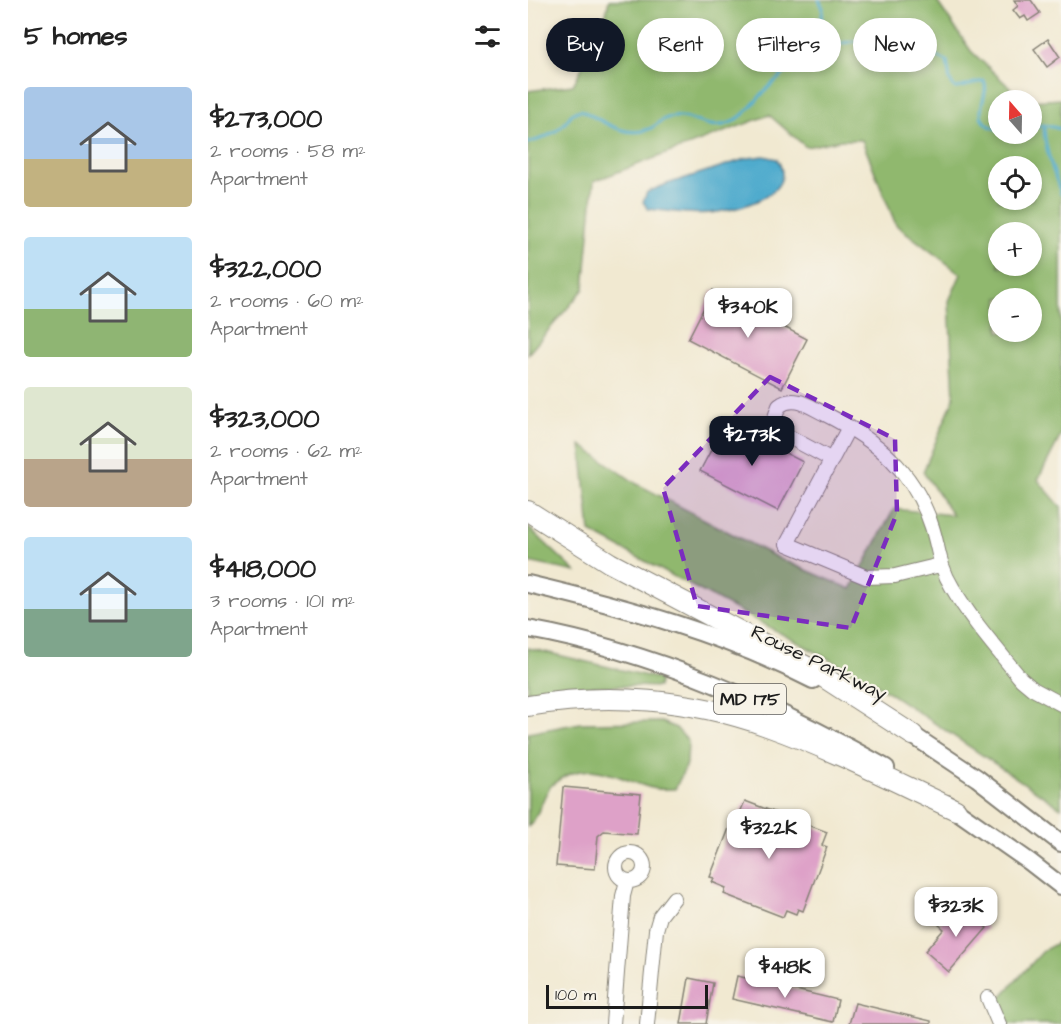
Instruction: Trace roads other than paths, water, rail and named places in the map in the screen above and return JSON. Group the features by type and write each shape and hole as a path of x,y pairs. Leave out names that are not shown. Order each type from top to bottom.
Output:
{"highway":[{"path":"528,511 610,563 811,669 913,735"},
{"path":"528,706 594,699 628,699 696,707 735,716 802,740 956,810"}],"main road":[{"name":"Rouse Parkway","path":"528,584 662,619 725,641 806,676 913,735 977,778 1061,843"},
{"name":"MD 175","path":"528,629 651,660 783,713 845,745 956,810 1061,886"}],"street":[{"path":"832,460 780,432 774,420 777,410 788,401 800,401 875,443 905,473 927,512 940,565 960,601 1021,678 1039,693 1061,704"},
{"path":"849,427 787,544 866,577 895,576 940,565"},
{"path":"612,1024 623,896 627,880"},
{"path":"647,1024 656,930 660,916 674,898"},
{"path":"988,998 999,1024"}],"water":[{"path":"764,156 777,159 782,171 781,181 775,190 765,197 741,207 701,214 648,209 643,202 647,192 667,184 748,158"}],"waterway":[{"path":"819,0 823,8 822,18"},
{"path":"528,143 555,131 572,114 581,110 614,127 631,132 649,129 672,117 687,118 714,125 730,123 748,110 773,83 805,59 830,47 855,41 885,43 907,52 934,55 947,61 950,81 955,88 984,81 986,87 981,114 983,121 988,125"},
{"path":"1042,125 1061,129"},
{"path":"1044,125 1048,152 1061,194"}]}
